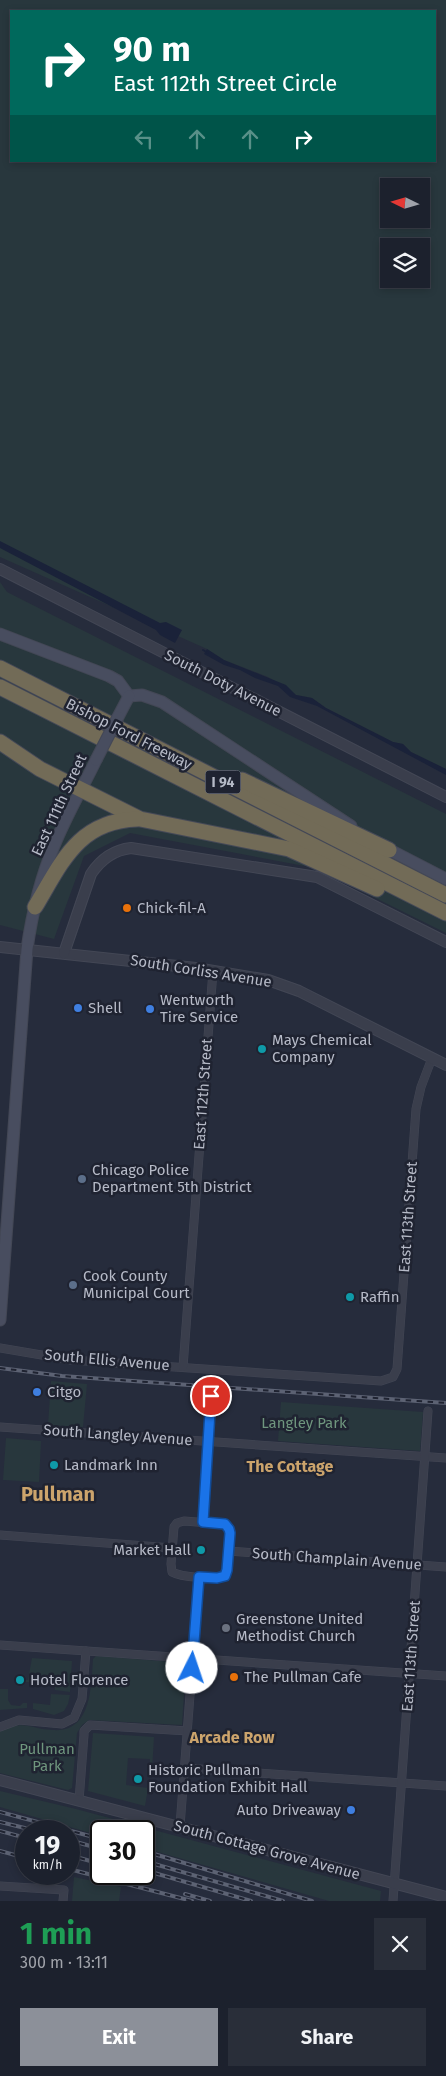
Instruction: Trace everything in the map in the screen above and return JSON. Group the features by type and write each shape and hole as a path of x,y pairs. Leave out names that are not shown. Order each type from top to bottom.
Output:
{"highway":[{"name":"Bishop Ford Freeway","path":"0,668 446,895"},
{"name":"Bishop Ford Freeway","path":"0,687 446,914"},
{"path":"0,742 40,769 140,819 289,849 413,905 446,914"},
{"path":"169,755 209,765 390,850"},
{"path":"35,907 65,858 89,833 109,823 140,819"}],"main road":[{"path":"0,634 109,676 118,681 129,696 142,695 162,702 390,850 446,878"},
{"name":"East 111th Street","path":"0,1320 27,950 35,907 54,846 129,696"},
{"path":"429,870 446,870"}],"street":[{"name":"South Doty Avenue","path":"0,569 446,797"},
{"path":"64,953 91,874 96,865 113,852 131,848 317,877 446,942"},
{"path":"0,947 27,950"},
{"name":"South Corliss Avenue","path":"27,950 259,978 299,991 446,1065"},
{"name":"East 112th Street","path":"183,1367 213,971"},
{"name":"East 113th Street","path":"393,1377 397,1369 416,1109 421,1087 432,1058"},
{"name":"South Ellis Avenue","path":"0,1348 71,1360 381,1381 393,1377"},
{"path":"203,1522 211,1396"},
{"name":"East 113th Street","path":"393,1901 428,1411"},
{"name":"South Langley Avenue","path":"0,1427 446,1458"},
{"path":"184,1521 203,1522 222,1524 228,1527 230,1531 225,1576 217,1578 199,1577 179,1575 172,1572 174,1527 177,1523 184,1521"},
{"path":"0,1535 172,1548"},
{"name":"South Champlain Avenue","path":"228,1551 446,1567"},
{"path":"180,1826 199,1577"},
{"path":"0,1645 446,1676"},
{"path":"2,1723 28,1720 54,1725 68,1722 74,1718 82,1699 86,1651"},
{"path":"79,1801 86,1727 95,1724 188,1731"},
{"path":"185,1768 446,1786"},
{"name":"South Cottage Grove Avenue","path":"0,1780 446,1897"},
{"path":"0,1886 64,1890 63,1901"}],"green space":[{"path":"0,0 446,0 446,769 411,752 403,744 393,742 326,708 312,698 296,695 268,677 224,660 207,649 0,557"},
{"path":"0,582 7,592 446,814 446,933 315,868 130,833 84,856 54,939 0,925"},
{"path":"51,1381 87,1384 83,1427 48,1425"},
{"name":"Langley Park","path":"281,1402 423,1412 420,1451 278,1441"},
{"path":"6,1438 41,1441 39,1482 3,1480"},
{"name":"Pullman Park","path":"96,1656 186,1663 182,1725 89,1720 82,1725 77,1733 72,1788 68,1790 0,1773 0,1730 22,1725 53,1730 66,1729 75,1724 87,1706 93,1659"},
{"path":"32,1658 72,1661 70,1692 55,1690 55,1678 38,1676 37,1680 43,1682 24,1682 24,1680 28,1680"},
{"path":"0,1689 8,1689 8,1700 11,1705 20,1706 23,1703 27,1703 27,1708 0,1710"},
{"path":"51,1694 70,1695 64,1711 54,1715 33,1709 33,1703 50,1705"},
{"path":"93,1733 154,1737 152,1771 150,1770 150,1759 128,1758 126,1785 148,1788 145,1806 88,1791"},
{"path":"0,1791 117,1820 90,1820 90,1833 80,1830 80,1820 45,1820 0,1807"},
{"path":"155,1830 381,1891 380,1901 329,1901 155,1851"},
{"path":"80,1878 90,1880 90,1885 121,1887 119,1901 72,1901 73,1885 80,1885"}],"water":[{"path":"0,541 160,623 166,622 182,630 175,643 160,635 156,630 0,548"},
{"path":"207,649 224,660 286,685 296,695 312,698 326,708 393,742 403,744 411,752 446,769 446,775 317,706 290,697 278,686 224,665 204,654"}],"waterway":[{"path":"203,650 208,653"}],"railway":[{"path":"0,1368 62,1376 446,1403"},
{"path":"0,1812 90,1836"},
{"path":"0,1822 15,1826"},
{"path":"0,1831 15,1835"},
{"path":"80,1843 90,1846"},
{"path":"0,1851 15,1855"},
{"path":"155,1854 312,1901"},
{"path":"80,1858 90,1861"},
{"path":"155,1864 283,1901"},
{"path":"80,1872 192,1901"},
{"path":"155,1873 251,1901"},
{"path":"185,1894 210,1901"}],"place":[{"name":"Chick-fil-A","path":"127,908"},
{"name":"Shell","path":"78,1008"},
{"name":"Wentworth Tire Service","path":"150,1009"},
{"name":"Mays Chemical Company","path":"262,1049"},
{"name":"Chicago Police Department 5th District","path":"82,1179"},
{"name":"Cook County Municipal Court","path":"73,1285"},
{"name":"Raffin","path":"350,1297"},
{"name":"Citgo","path":"37,1392"},
{"name":"Landmark Inn","path":"54,1465"},
{"name":"Market Hall","path":"201,1550"},
{"name":"Greenstone United Methodist Church","path":"226,1628"},
{"name":"The Pullman Cafe","path":"234,1677"},
{"name":"Hotel Florence","path":"20,1680"},
{"name":"Historic Pullman Foundation Exhibit Hall","path":"138,1779"},
{"name":"Auto Driveaway","path":"351,1810"}],"district":[{"name":"The Cottage","path":"290,1466"},
{"name":"Pullman","path":"58,1494"},
{"name":"Arcade Row","path":"232,1737"}],"route":[{"path":"192,1668 199,1577 222,1578 225,1576 227,1572 230,1533 225,1524 203,1522 211,1396"}]}
